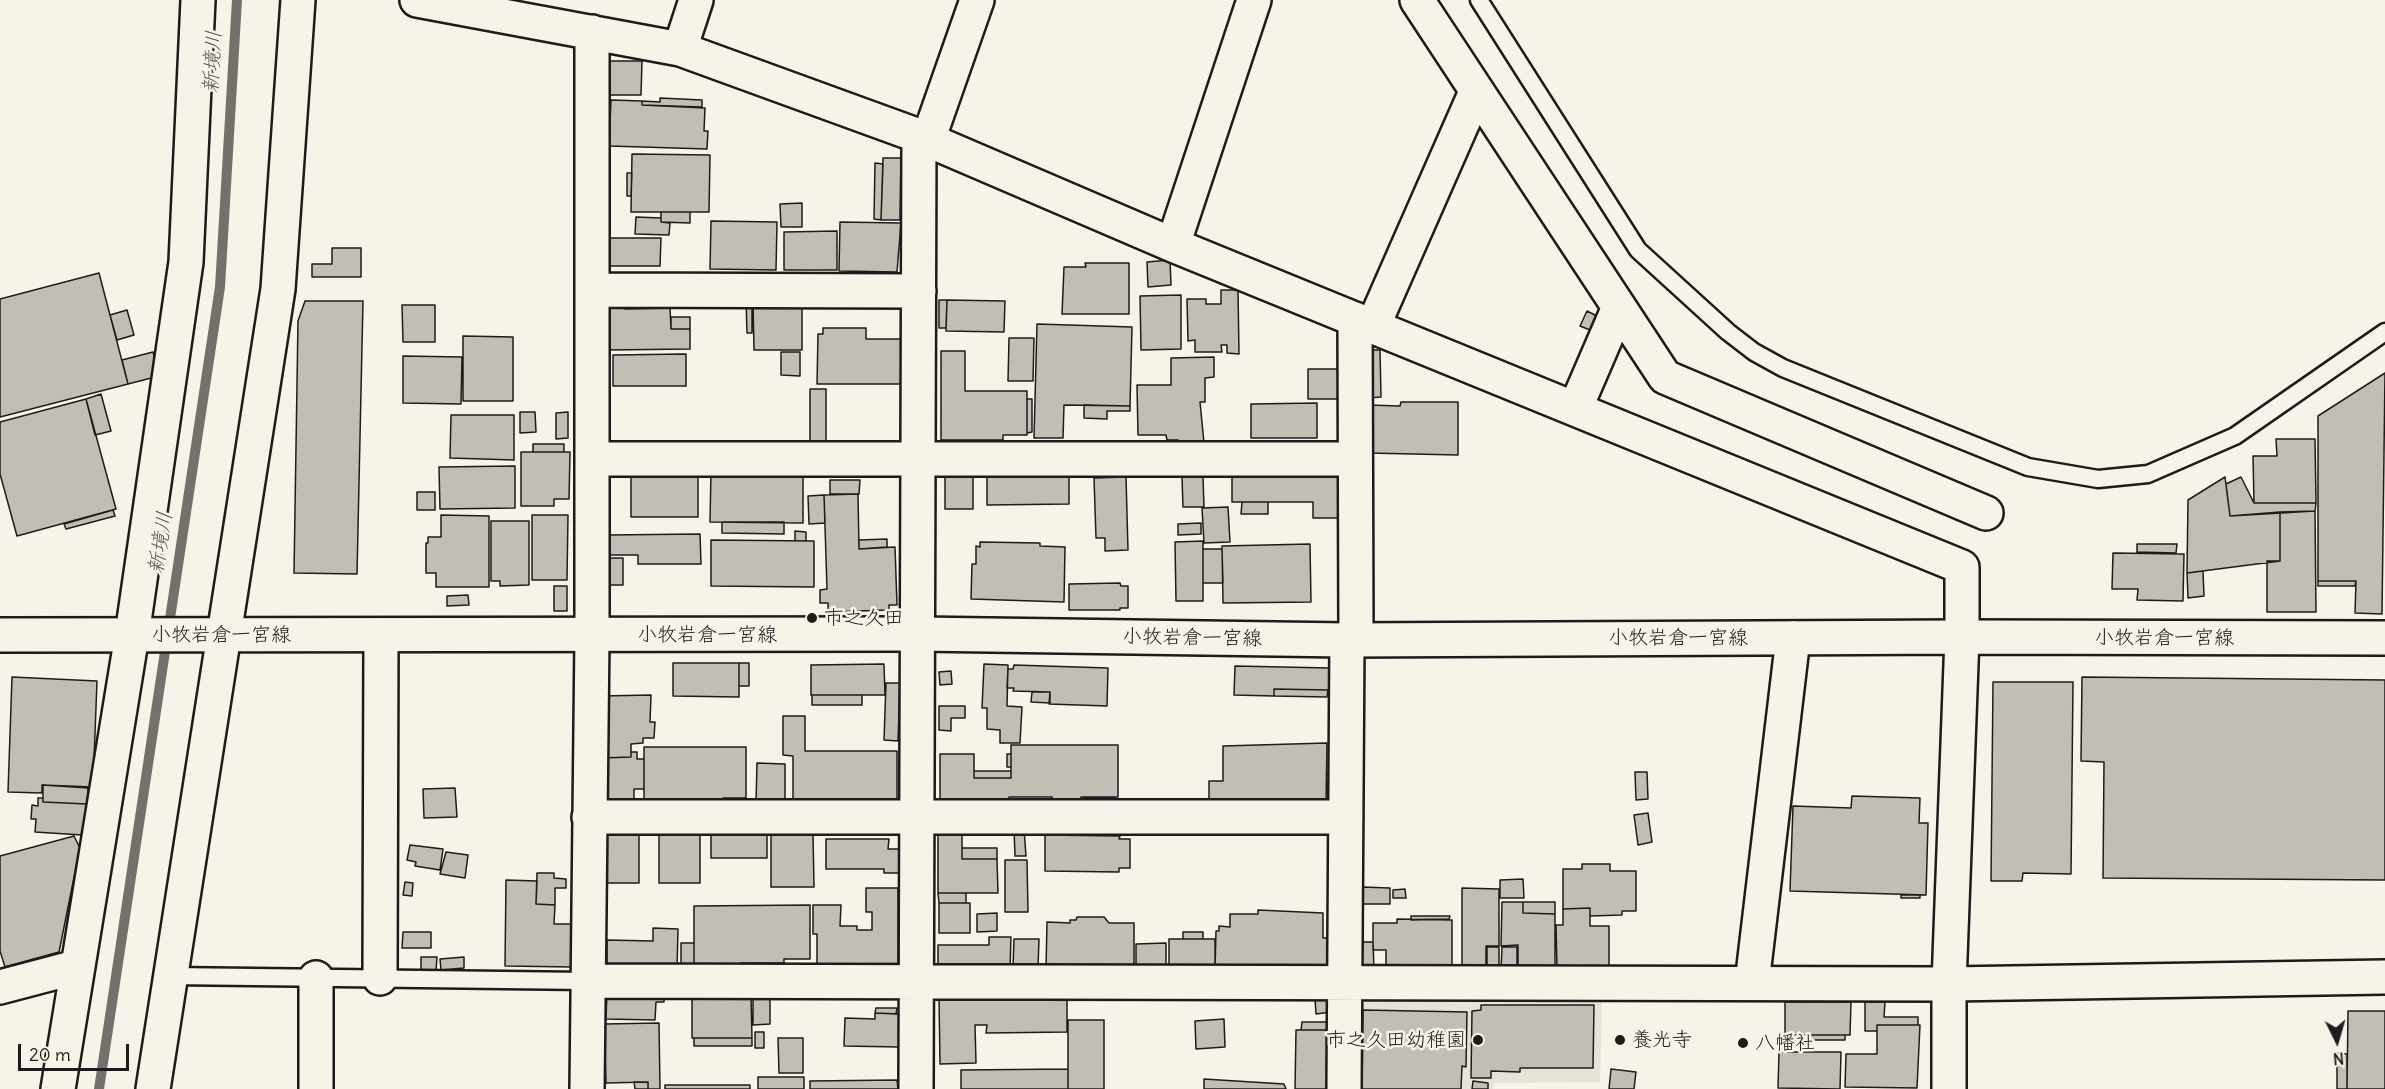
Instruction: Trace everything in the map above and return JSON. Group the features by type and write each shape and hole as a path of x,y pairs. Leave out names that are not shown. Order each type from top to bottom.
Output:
{"street":[{"path":"58,1089 76,967 136,635 186,262 198,0"},
{"path":"153,1089 218,635 278,289 298,0"},
{"path":"417,0 680,49 924,138 1173,244 1962,567 1962,637 1949,984 1949,1089"},
{"path":"680,49 696,0"},
{"path":"916,1089 919,291 924,138 976,0"},
{"path":"1173,244 1254,0"},
{"path":"1417,0 1665,377 1986,513"},
{"path":"587,1089 592,636 592,32"},
{"path":"1344,1089 1346,817 1355,459 1364,322 1476,92"},
{"path":"592,290 919,291"},
{"path":"1575,409 1619,307"},
{"path":"592,459 1355,459"},
{"name":"小牧岩倉一宮線","path":"0,635 918,634 1351,640 1962,637 2385,638"},
{"path":"380,978 381,635"},
{"path":"1752,983 1793,638"},
{"path":"589,817 1346,817"},
{"path":"0,987 76,967"},
{"path":"587,981 1949,984 2385,977"},
{"path":"316,978 316,1089"}],"lane":[{"path":"1479,0 1638,249 1728,332 1754,352 1783,368 2028,467 2098,479 2148,474 2235,436 2385,332"},
{"path":"170,976 587,981"}],"shaded area":[{"name":"市之久田幼稚園","path":"1602,997 1600,1082 1494,1083 1493,1089 1355,1089 1355,998"}],"building":[{"path":"609,61 642,61 641,95 608,95"},
{"path":"660,98 702,100 702,107 642,105 642,101 660,102"},
{"path":"611,100 642,101 642,105 705,108 704,131 708,131 707,149 609,146"},
{"path":"632,154 710,155 709,212 631,212"},
{"path":"883,158 901,158 900,220 881,220"},
{"path":"875,163 883,164 881,220 874,219"},
{"path":"627,173 632,173 631,196 627,196"},
{"path":"802,203 802,227 781,227 780,204"},
{"path":"661,212 690,212 690,223 661,222"},
{"path":"636,217 661,218 661,222 670,223 669,235 635,234"},
{"path":"711,221 777,222 776,270 710,269"},
{"path":"840,222 901,223 897,272 839,271"},
{"path":"837,231 837,270 784,270 784,232"},
{"path":"610,238 661,238 660,266 610,266"},
{"path":"332,248 361,248 361,277 312,277 312,264 332,264"},
{"path":"1170,260 1171,285 1148,287 1147,262"},
{"path":"1085,263 1129,263 1129,314 1062,314 1064,267 1086,267"},
{"path":"99,273 128,384 0,417 0,299"},
{"path":"1221,290 1238,290 1239,354 1227,353 1227,345 1221,345 1222,352 1195,352 1195,340 1188,341 1187,299 1206,299 1206,304 1221,304"},
{"path":"1181,295 1181,349 1141,350 1140,296"},
{"path":"625,300 625,309 670,308 671,329 690,329 690,349 608,350 608,301"},
{"path":"746,300 752,300 752,333 747,333"},
{"path":"939,300 947,300 946,328 939,328"},
{"path":"947,300 1005,301 1004,332 946,331"},
{"path":"305,301 363,301 357,574 294,573 298,321"},
{"path":"753,302 802,302 802,350 754,350"},
{"path":"402,305 435,305 435,342 403,342"},
{"path":"127,310 134,335 117,340 110,315"},
{"path":"1587,311 1601,318 1595,332 1580,326"},
{"path":"671,317 690,317 690,329 671,329"},
{"path":"1037,324 1132,327 1130,406 1064,405 1063,438 1034,438"},
{"path":"823,328 866,328 866,339 902,339 901,384 817,384 818,334 823,334"},
{"path":"463,336 513,337 513,401 463,401"},
{"path":"1009,338 1034,338 1033,381 1008,381"},
{"path":"1367,350 1380,350 1381,397 1368,398"},
{"path":"941,351 965,351 965,391 1027,391 1027,435 1003,435 1003,440 941,440"},
{"path":"153,352 159,376 128,384 122,360"},
{"path":"781,352 800,352 800,376 781,375"},
{"path":"686,354 686,386 613,386 613,355"},
{"path":"403,356 462,357 461,404 403,403"},
{"path":"1214,357 1214,377 1205,378 1205,402 1200,402 1204,443 1178,443 1178,440 1167,440 1166,435 1138,435 1137,385 1171,385 1171,358"},
{"path":"1308,369 1339,369 1339,399 1308,399"},
{"path":"2385,373 2382,614 2355,613 2356,581 2318,581 2318,416"},
{"path":"810,389 826,389 826,441 810,441"},
{"path":"101,394 111,431 95,435 86,399"},
{"path":"86,399 116,509 17,536 0,474 0,422"},
{"path":"1027,399 1032,399 1032,432 1027,433"},
{"path":"1401,402 1458,402 1458,455 1368,453 1368,405 1400,406"},
{"path":"1317,403 1317,438 1251,438 1251,404"},
{"path":"1084,405 1130,406 1130,411 1107,411 1107,419 1084,418"},
{"path":"520,412 535,412 536,432 520,433"},
{"path":"568,412 568,438 556,439 556,413"},
{"path":"451,415 514,415 514,460 450,458"},
{"path":"2276,439 2315,439 2316,503 2254,503 2253,456 2277,456"},
{"path":"533,444 564,444 564,452 533,452"},
{"path":"521,452 570,452 569,499 554,499 554,506 521,506"},
{"path":"515,466 515,508 440,509 439,467"},
{"path":"1232,468 1338,468 1338,518 1313,518 1313,502 1232,502"},
{"path":"945,469 973,469 973,509 945,509"},
{"path":"711,471 803,471 803,523 710,522"},
{"path":"987,471 1069,471 1069,504 987,505"},
{"path":"631,475 698,475 698,517 631,517"},
{"path":"1126,477 1128,550 1105,551 1105,538 1096,538 1094,478"},
{"path":"1182,477 1203,477 1204,507 1183,507"},
{"path":"2225,477 2230,516 2280,512 2280,561 2187,573 2188,500"},
{"path":"2241,477 2254,503 2316,503 2315,511 2230,516 2226,484"},
{"path":"830,480 860,480 859,494 830,494"},
{"path":"417,492 435,492 435,510 417,510"},
{"path":"858,494 859,549 895,547 897,605 889,605 889,610 828,612 828,603 820,603 820,590 827,589 824,495"},
{"path":"824,495 825,523 809,524 808,496"},
{"path":"1242,502 1268,502 1268,514 1241,514"},
{"path":"1228,507 1230,542 1204,543 1202,508"},
{"path":"113,510 115,516 66,529 64,524"},
{"path":"2315,511 2316,612 2267,612 2267,561 2280,561 2280,512"},
{"path":"441,515 489,516 489,587 436,587 436,573 426,573 426,543 428,543 428,537 441,537"},
{"path":"532,515 568,515 567,580 532,580"},
{"path":"491,521 529,521 529,585 500,586 500,581 491,581"},
{"path":"722,522 784,522 784,534 722,533"},
{"path":"1201,523 1201,534 1178,535 1178,524"},
{"path":"795,531 806,532 806,541 795,541"},
{"path":"700,534 701,564 638,564 638,555 608,555 607,535"},
{"path":"887,539 887,547 859,549 859,540"},
{"path":"711,540 814,541 814,587 711,586"},
{"path":"1203,541 1203,601 1176,601 1175,542"},
{"path":"980,542 1040,543 1040,546 1065,547 1064,602 971,599 972,564 976,564 976,546 980,547"},
{"path":"1310,544 1311,602 1223,603 1222,546"},
{"path":"2137,544 2177,544 2176,553 2137,552"},
{"path":"1203,549 1222,549 1223,583 1203,583"},
{"path":"2113,553 2184,554 2183,601 2137,600 2138,589 2112,589"},
{"path":"608,558 623,558 623,585 609,585"},
{"path":"2203,571 2204,596 2188,598 2187,573"},
{"path":"2318,581 2356,581 2355,586 2318,586"},
{"path":"1120,583 1121,586 1128,586 1128,608 1069,610 1069,584"},
{"path":"554,586 567,586 567,611 554,611"},
{"path":"468,595 469,605 447,606 447,596"},
{"path":"673,663 739,663 739,697 673,696"},
{"path":"739,663 749,663 749,686 739,686"},
{"path":"884,664 885,695 811,695 811,665"},
{"path":"984,664 1008,665 1007,706 1022,707 1020,743 1000,743 1000,730 987,729 987,708 982,708"},
{"path":"1014,665 1108,668 1107,706 1049,704 1050,692 1013,691 1014,688 1007,688 1008,669 1013,669"},
{"path":"1235,666 1329,668 1329,690 1274,689 1274,696 1234,695"},
{"path":"951,671 952,684 940,685 939,672"},
{"path":"12,677 97,681 93,787 42,785 42,793 8,792"},
{"path":"2082,677 2385,680 2385,880 2103,878 2104,762 2081,761"},
{"path":"1993,682 2073,682 2071,874 2023,873 2022,881 1991,881"},
{"path":"886,683 900,683 898,741 884,740"},
{"path":"1274,689 1328,690 1327,697 1274,696"},
{"path":"1032,692 1050,692 1050,703 1031,702"},
{"path":"651,695 650,722 655,722 654,738 643,738 643,743 631,744 631,757 601,758 601,696"},
{"path":"812,695 862,695 862,705 812,705"},
{"path":"939,706 965,706 965,718 951,718 951,731 939,730"},
{"path":"783,716 805,716 805,751 897,751 897,801 793,801 793,756 783,755"},
{"path":"1327,743 1326,803 1209,805 1209,781 1223,781 1223,746"},
{"path":"1011,745 1118,745 1118,797 1053,800 1052,797 1009,797 1009,804 940,805 940,754 974,754 974,778 1011,778"},
{"path":"644,747 746,747 746,798 723,798 723,803 644,803"},
{"path":"631,752 637,752 637,759 644,759 644,789 634,789 634,804 601,804 601,758 631,757"},
{"path":"1007,754 1011,754 1011,767 1007,767"},
{"path":"757,763 785,764 785,803 756,803"},
{"path":"974,771 1011,771 1011,778 974,778"},
{"path":"1635,772 1647,772 1648,799 1636,800"},
{"path":"43,785 88,788 87,804 43,802"},
{"path":"455,788 457,817 424,818 423,789"},
{"path":"1852,796 1920,798 1919,823 1928,823 1926,895 1790,891 1793,806 1851,808"},
{"path":"1081,797 1116,797 1116,800 1081,801"},
{"path":"38,798 43,798 43,802 87,804 82,835 35,832 36,819 31,819 32,805 38,806"},
{"path":"1648,813 1652,842 1638,845 1634,815"},
{"path":"602,827 639,828 639,883 602,883"},
{"path":"659,828 700,828 700,883 659,883"},
{"path":"938,829 962,829 962,859 997,859 998,893 938,893"},
{"path":"1014,829 1024,829 1026,856 1015,856"},
{"path":"711,832 767,832 767,858 711,858"},
{"path":"813,833 814,887 771,887 771,834"},
{"path":"1045,835 1120,836 1119,839 1130,839 1130,868 1119,868 1119,872 1045,871"},
{"path":"74,836 80,848 59,952 5,967 0,951 0,856"},
{"path":"826,839 889,839 888,849 903,849 903,873 884,873 884,869 826,869"},
{"path":"410,845 443,849 440,870 415,866 416,862 407,860"},
{"path":"962,848 997,848 997,859 962,859"},
{"path":"446,852 468,855 465,878 440,874"},
{"path":"1005,860 1027,860 1028,912 1005,912"},
{"path":"1582,864 1610,864 1610,871 1636,871 1636,911 1622,911 1622,915 1590,916 1590,908 1563,909 1563,869 1582,869"},
{"path":"537,873 554,873 554,878 566,879 566,888 555,888 555,905 536,904"},
{"path":"1523,879 1524,898 1500,898 1500,880"},
{"path":"506,880 537,881 536,904 555,905 554,924 572,924 572,967 505,966"},
{"path":"405,882 413,883 412,896 403,895"},
{"path":"1362,887 1390,888 1390,904 1361,904"},
{"path":"866,888 898,888 898,966 817,970 817,934 813,934 813,905 841,905 840,926 857,926 857,930 872,930 872,912 866,912"},
{"path":"1462,888 1499,889 1499,946 1486,946 1486,965 1462,966"},
{"path":"1405,889 1406,898 1393,898 1393,890"},
{"path":"938,893 966,893 966,903 939,903"},
{"path":"1901,895 1920,895 1920,898 1901,898"},
{"path":"1502,902 1523,902 1523,913 1555,914 1555,969 1518,969 1518,945 1501,946"},
{"path":"1523,902 1555,902 1555,914 1523,913"},
{"path":"939,903 970,903 970,933 939,933"},
{"path":"810,905 810,959 784,959 784,963 741,963 741,971 694,971 694,906"},
{"path":"1590,908 1590,926 1609,926 1609,968 1557,969 1556,925 1563,925 1563,909"},
{"path":"1258,910 1323,913 1323,938 1332,938 1332,969 1215,969 1216,931 1219,931 1219,926 1230,927 1230,914 1258,914"},
{"path":"997,913 997,931 977,932 977,914"},
{"path":"1411,916 1450,916 1449,919 1411,920"},
{"path":"1077,917 1104,917 1109,923 1134,923 1134,970 1046,969 1047,922 1070,923 1070,920 1076,920"},
{"path":"1397,919 1452,920 1452,967 1386,967 1386,950 1373,950 1373,923 1397,923"},
{"path":"653,928 678,929 677,970 607,969 607,940 653,941"},
{"path":"403,932 431,932 431,948 402,948"},
{"path":"1183,932 1203,932 1203,939 1183,939"},
{"path":"989,937 1011,937 1010,969 938,969 938,945 989,945"},
{"path":"1014,939 1039,939 1038,968 1013,967"},
{"path":"1169,939 1215,939 1215,966 1169,966"},
{"path":"1361,942 1373,942 1374,969 1361,969"},
{"path":"681,943 694,943 694,971 681,970"},
{"path":"1166,943 1166,970 1136,969 1136,944"},
{"path":"1487,947 1499,947 1499,969 1487,969"},
{"path":"1502,947 1517,947 1517,970 1501,969"},
{"path":"421,957 437,957 436,971 421,972"},
{"path":"464,957 464,968 441,970 440,959"},
{"path":"607,991 664,992 664,1002 656,1002 655,1020 606,1019"},
{"path":"751,996 752,1038 692,1038 692,997"},
{"path":"753,996 770,996 770,1024 753,1025"},
{"path":"1067,997 1067,1032 986,1033 987,1025 975,1025 976,1063 940,1064 939,998"},
{"path":"1329,998 1331,1012 1316,1014 1315,999"},
{"path":"1785,1002 1851,1002 1850,1035 1785,1035"},
{"path":"1865,1002 1885,1002 1884,1017 1918,1017 1918,1025 1877,1025 1877,1031 1865,1031"},
{"path":"1481,1005 1594,1005 1593,1068 1520,1068 1520,1072 1491,1071 1491,1078 1471,1078 1472,1011 1481,1010"},
{"path":"876,1008 897,1008 896,1014 875,1013"},
{"path":"1363,1010 1467,1012 1466,1067 1462,1066 1461,1089 1362,1089"},
{"path":"2348,1011 2385,1011 2385,1089 2347,1089"},
{"path":"875,1013 899,1014 899,1047 844,1046 845,1018 875,1019"},
{"path":"1224,1019 1225,1047 1196,1049 1195,1021"},
{"path":"1068,1020 1104,1020 1104,1089 1068,1089"},
{"path":"1302,1022 1329,1022 1330,1030 1301,1030"},
{"path":"659,1023 660,1089 648,1089 648,1082 606,1083 604,1024"},
{"path":"1877,1025 1920,1025 1917,1088 1845,1087 1846,1054 1877,1054"},
{"path":"1296,1030 1333,1030 1332,1089 1295,1089"},
{"path":"755,1032 764,1032 764,1048 755,1048"},
{"path":"1787,1035 1845,1035 1845,1040 1787,1040"},
{"path":"694,1038 752,1038 752,1046 694,1046"},
{"path":"778,1038 803,1038 803,1073 779,1073"},
{"path":"1779,1052 1841,1052 1840,1089 1778,1088"},
{"path":"2337,1053 2347,1054 2347,1089 2337,1089"},
{"path":"1068,1069 1068,1089 961,1089 961,1070"},
{"path":"1611,1069 1636,1072 1634,1089 1609,1089"},
{"path":"758,1077 804,1077 804,1089 758,1089"},
{"path":"1204,1079 1284,1084 1286,1089 1204,1089"},
{"path":"897,1080 898,1089 810,1089 810,1081"},
{"path":"1473,1081 1488,1083 1488,1089 1472,1089"},
{"path":"634,1082 648,1082 648,1089 635,1089"},
{"path":"665,1085 750,1085 750,1089 665,1089"}],"waterway":[{"name":"新境川","path":"99,1089 220,287 237,0"}],"place":[{"name":"市之久田","path":"812,618"},
{"name":"市之久田幼稚園","path":"1478,1040"},
{"name":"養光寺","path":"1620,1040"},
{"name":"八幡社","path":"1743,1043"}]}
